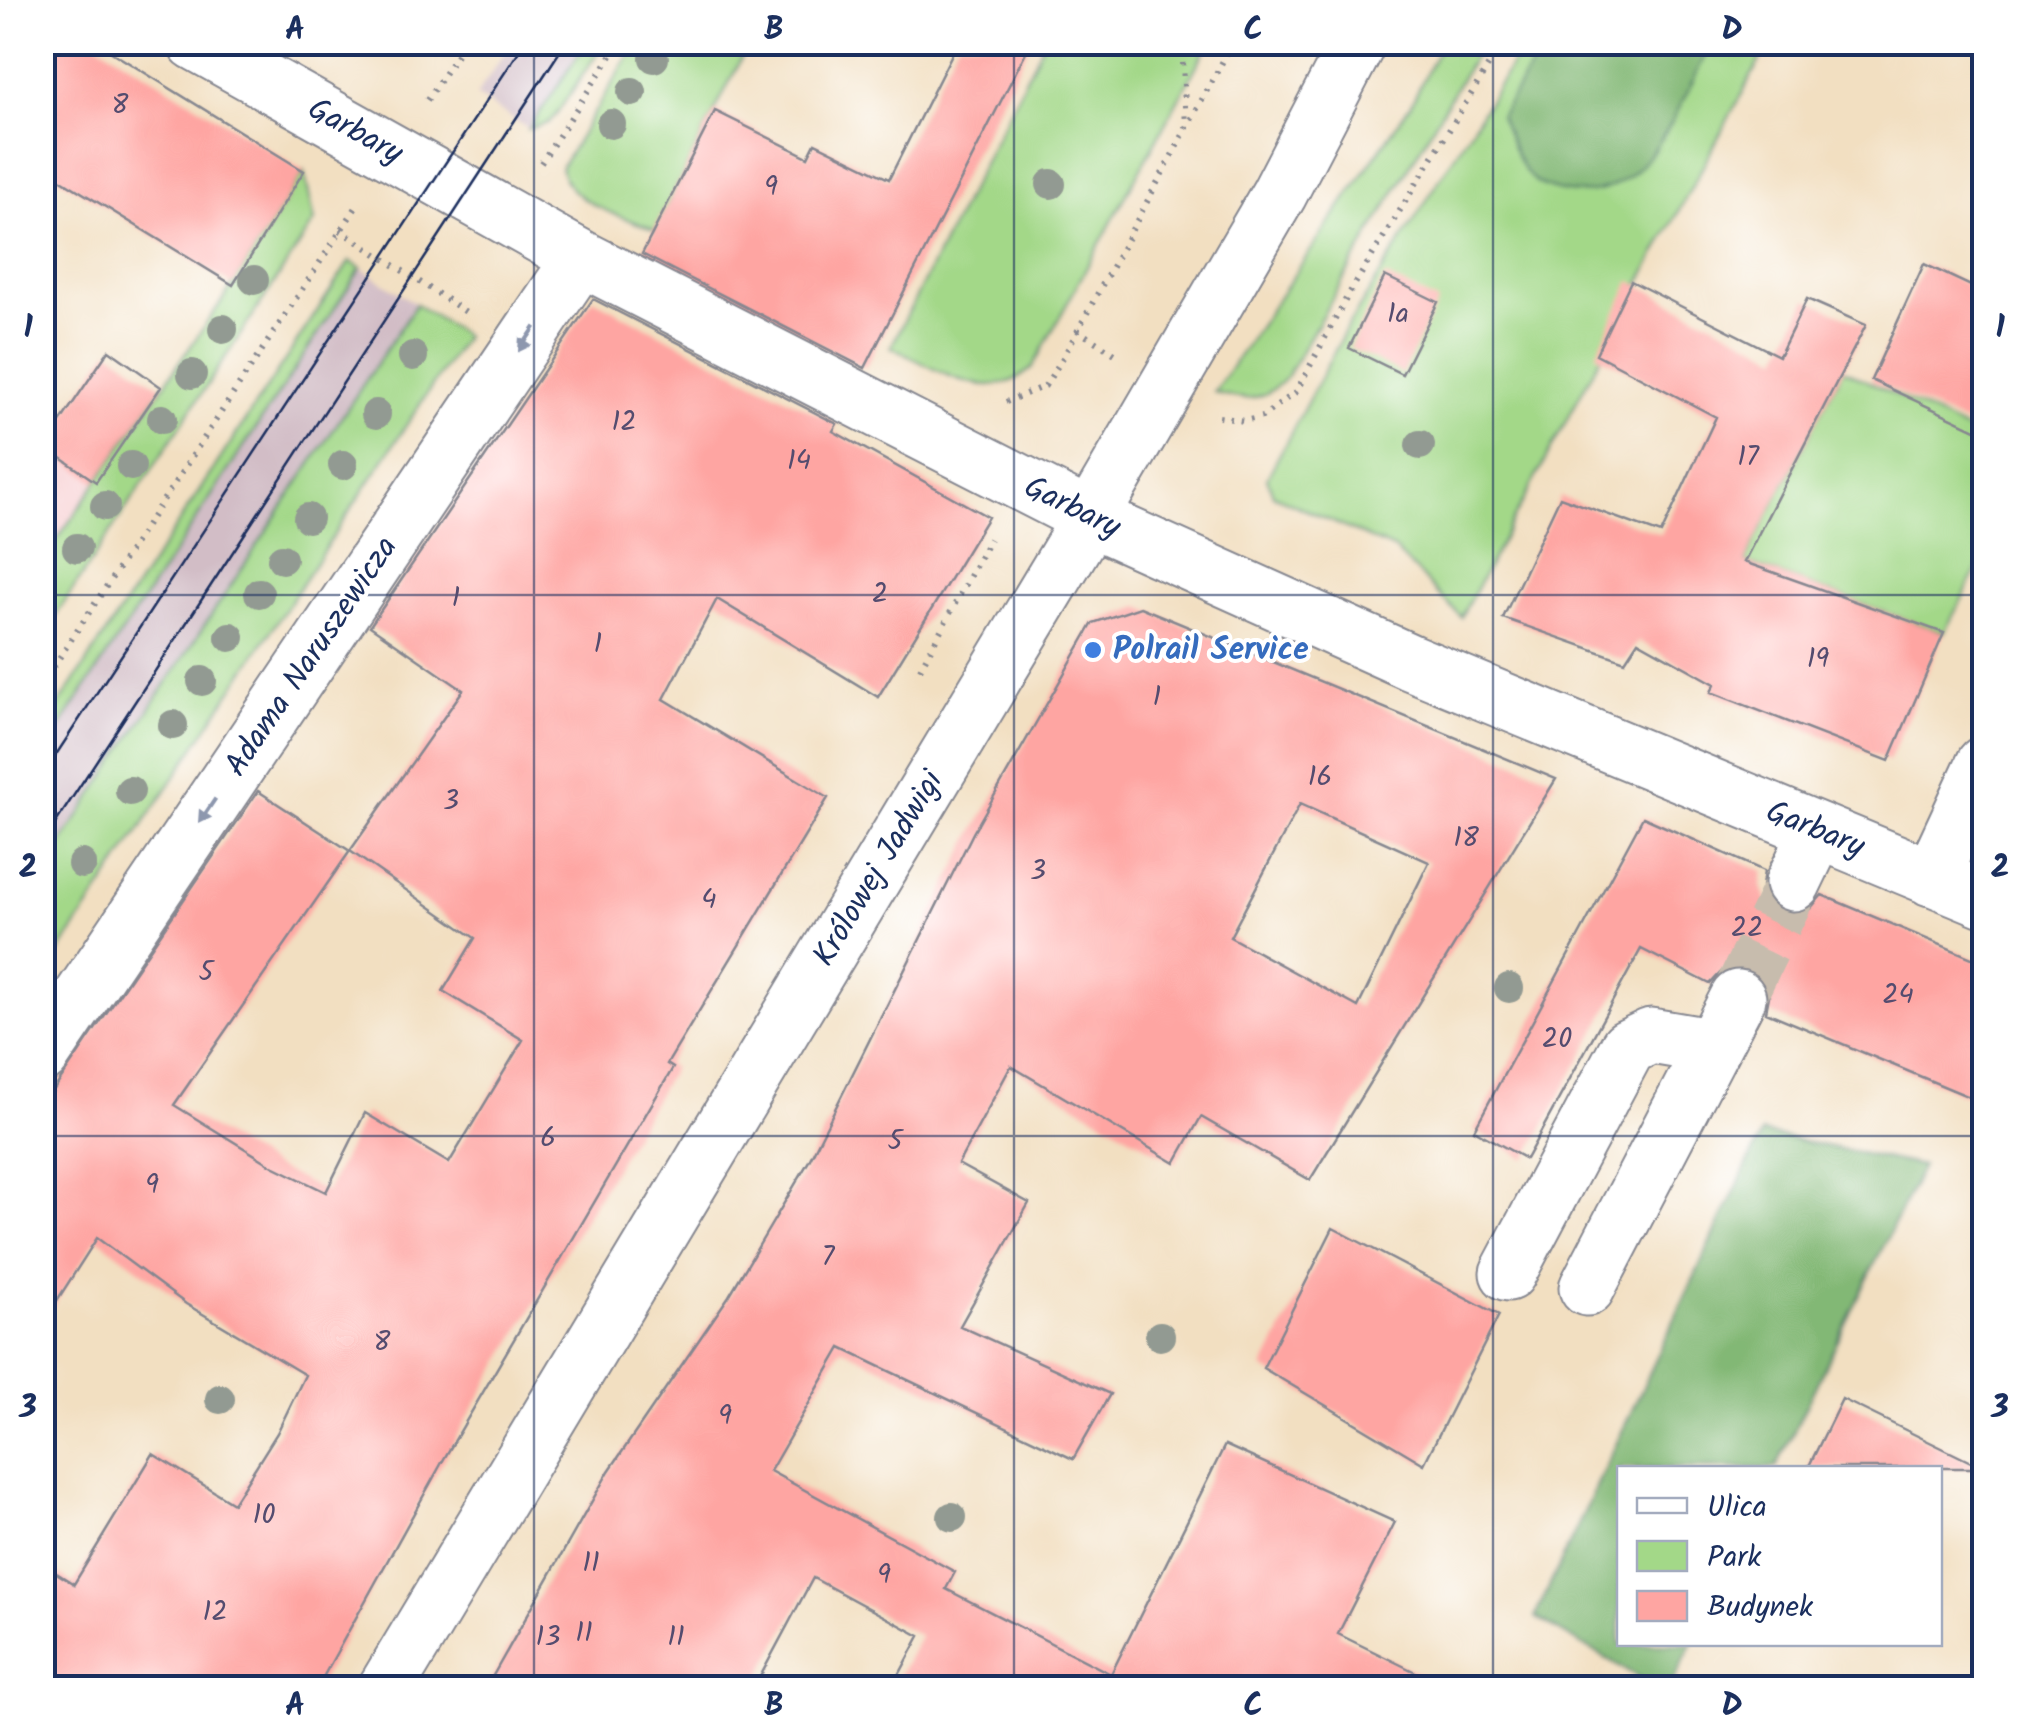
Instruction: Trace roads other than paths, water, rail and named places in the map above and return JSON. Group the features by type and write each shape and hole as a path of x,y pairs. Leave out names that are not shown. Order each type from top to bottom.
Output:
{"street":[{"name":"Garbary","path":"195,42 581,258 1090,518 1410,662 1984,899"},
{"name":"Królowej Jadwigi","path":"386,1688 1090,518 1279,194 1358,42"},
{"name":"Adama Naruszewicza","path":"42,1054 581,258"},
{"path":"1931,878 1984,764"},
{"path":"1793,883 1818,831"},
{"path":"1586,1288 1738,998"},
{"path":"1508,1273 1628,1047 1652,1036 1710,1046"}],"tunnel":[{"path":"1738,998 1793,883"}],"tram line":[{"path":"42,776 525,42"},
{"path":"42,844 566,42"}],"place":[{"name":"Polrail Service","path":"1093,650"}]}
